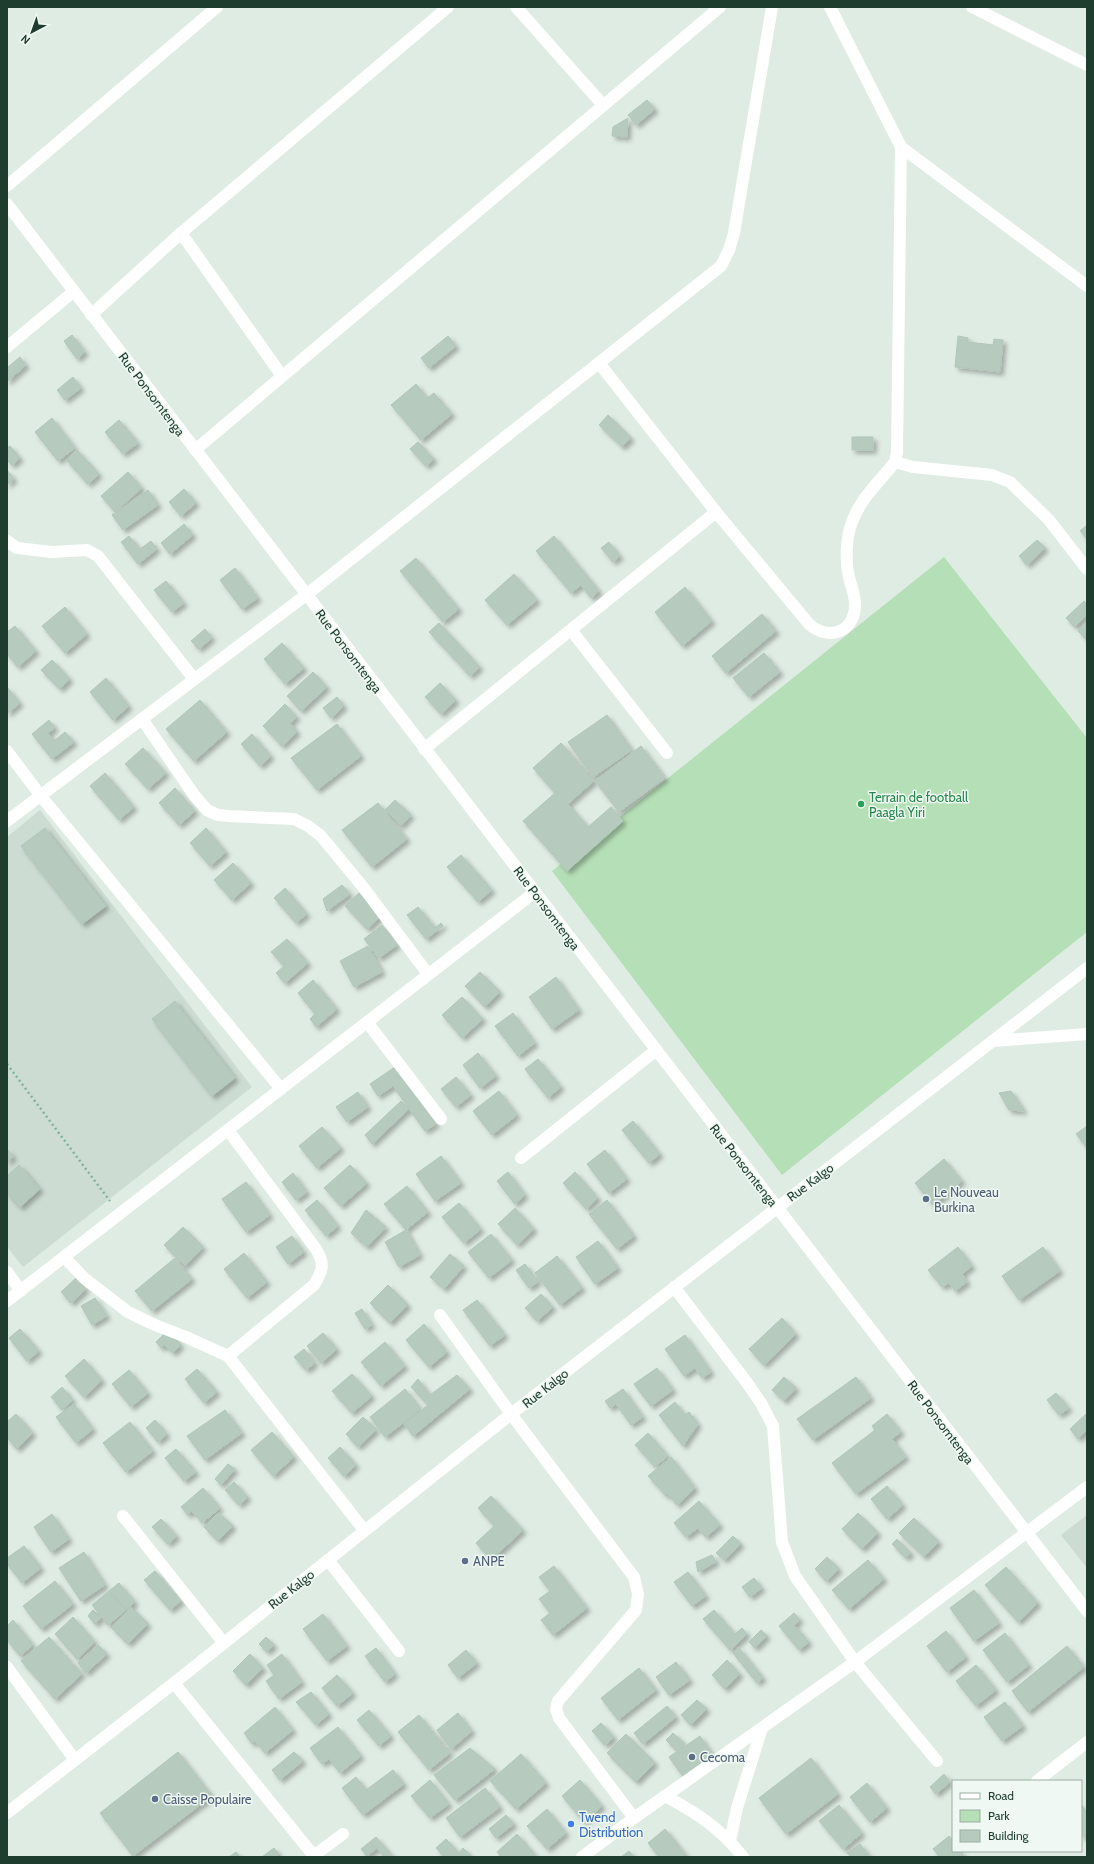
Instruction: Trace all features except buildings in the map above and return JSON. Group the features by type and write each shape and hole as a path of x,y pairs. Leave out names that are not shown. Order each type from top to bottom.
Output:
{"street":[{"path":"7,186 217,7"},
{"path":"91,315 181,233 448,7"},
{"path":"516,7 603,105"},
{"path":"195,450 720,7"},
{"path":"7,821 306,595 721,266 729,250 734,233 772,7"},
{"path":"830,7 901,147 1087,286"},
{"path":"972,7 1087,64"},
{"path":"599,362 716,512 809,624 817,631 834,634 848,625 854,615 855,605 848,571 846,548 851,523 858,507 895,462 901,147"},
{"name":"Rue Ponsomtenga","path":"7,204 73,292 535,892 655,1051 1087,1611"},
{"path":"181,233 282,376"},
{"path":"7,347 73,292"},
{"path":"895,462 913,467 992,475 1010,482 1049,520 1087,569"},
{"path":"424,749 716,512"},
{"path":"7,541 17,548 52,552 87,550 98,556 194,679"},
{"path":"571,630 667,753"},
{"path":"142,719 194,795 207,810 218,815 294,819 308,826 321,836 363,887 428,974"},
{"path":"7,751 40,795 281,1089"},
{"path":"7,1301 535,892"},
{"name":"Rue Kalgo","path":"7,1813 174,1683 223,1642 511,1414 1087,968"},
{"path":"367,1022 441,1119"},
{"path":"993,1040 1087,1034"},
{"path":"521,1158 655,1051"},
{"path":"228,1130 316,1249 322,1260 321,1273 314,1285 228,1356"},
{"path":"64,1258 84,1278 128,1312 228,1356 364,1530"},
{"path":"7,1272 21,1291"},
{"path":"674,1287 745,1380 761,1403 773,1426 782,1542 795,1576 855,1662 936,1762"},
{"path":"440,1315 511,1414 634,1577 638,1594 636,1610 562,1697 556,1709 558,1718 634,1818"},
{"path":"582,1857 634,1818 855,1662 1087,1487"},
{"path":"123,1516 223,1642"},
{"path":"328,1560 399,1651"},
{"path":"7,1667 75,1760"},
{"path":"174,1683 313,1856 343,1834"},
{"path":"730,1841 737,1808 762,1728"},
{"path":"1038,1780 1087,1742"},
{"path":"665,1796 691,1810 711,1824 730,1841 743,1857"}],"path":[{"path":"7,1064 120,1214"}],"shaded area":[{"path":"40,810 252,1087 23,1267 7,1247 7,837"},
{"path":"1087,1515 1087,1568 1061,1535"}],"green space":[{"name":"Terrain de football Paagla Yiri","path":"944,557 1087,738 1087,932 782,1175 552,871"}],"place":[{"name":"Terrain de football Paagla Yiri","path":"861,804"},
{"name":"Le Nouveau Burkina","path":"926,1199"},
{"name":"ANPE","path":"465,1561"},
{"name":"Cecoma","path":"692,1757"},
{"name":"Caisse Populaire","path":"155,1799"},
{"name":"Twend Distribution","path":"571,1824"}]}
